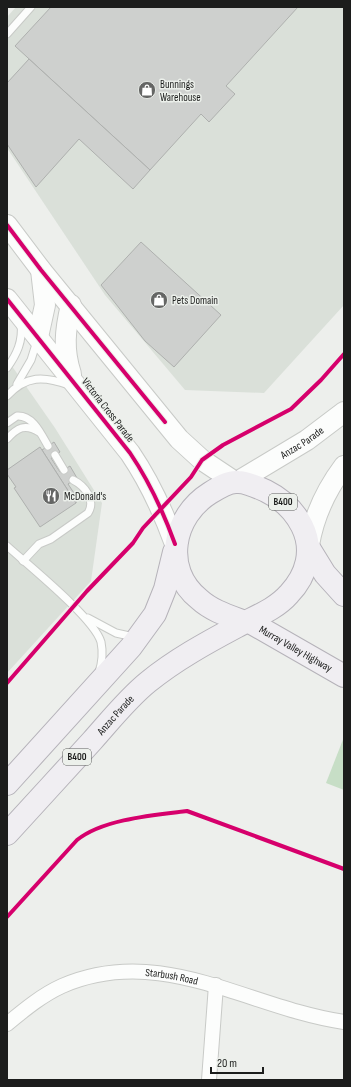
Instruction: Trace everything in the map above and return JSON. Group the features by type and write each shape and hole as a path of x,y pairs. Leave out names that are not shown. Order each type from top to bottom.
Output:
{"main road":[{"path":"7,225 41,270 179,439 202,460 236,482"},
{"path":"38,337 45,305 41,270"},
{"path":"71,305 66,329 65,344 70,369 80,389"},
{"name":"Victoria Cross Parade","path":"13,306 124,444 145,476 161,507 175,546"},
{"name":"Anzac Parade","path":"236,482 317,433 344,412"},
{"path":"309,546 313,523 324,496 344,466"},
{"path":"7,784 96,686 153,619 161,601 182,524 199,502 214,490 236,482"},
{"name":"B400","path":"236,482 264,490 286,504 298,519 309,546 322,570 344,595"},
{"path":"175,546 182,578 193,594 207,606 246,621"},
{"name":"B400","path":"246,621 270,609 289,595 302,574 308,557 309,546"},
{"name":"Anzac Parade","path":"7,834 115,715 149,682 202,646 246,621"},
{"name":"Murray Valley Highway","path":"246,621 344,676"}],"street":[{"name":"Starbush Road","path":"7,1024 29,1006 61,987 96,976 130,971 152,972 193,979 216,985 310,1016 344,1022"},
{"path":"209,1080 216,985"}],"lane":[{"path":"7,34 31,7"},
{"path":"7,368 16,354 21,340 21,326 13,306"},
{"path":"7,396 31,360 38,337"},
{"path":"15,386 29,380 45,380 80,389"},
{"path":"7,423 14,417 25,416 31,420 48,446"},
{"path":"7,439 15,429 21,427 30,428 39,432"},
{"path":"55,455 64,470"},
{"path":"23,561 39,544 51,539 88,513 92,506 90,499 82,485 73,480"},
{"path":"7,546 83,615 97,633 101,642 101,662 96,686"},
{"path":"83,615 121,635 130,637 142,633"}],"shaded area":[{"path":"16,7 344,7 344,305 264,393 185,390 105,295 7,148 7,17"},
{"path":"7,359 55,428 102,503 91,581 7,673"}],"green space":[{"path":"344,737 344,790 326,783"}],"building":[{"name":"Bunnings Warehouse","path":"51,7 298,7 226,86 235,94 209,122 201,114 150,170 15,46"},
{"path":"29,59 150,170 133,189 79,139 36,187 7,144 7,83"},
{"name":"Pets Domain","path":"141,242 221,315 174,367 145,341 101,285"},
{"path":"54,442 60,452 51,458 60,472 70,466 77,478 68,484 76,496 76,503 42,450"},
{"path":"40,447 76,503 40,527 14,488 16,487 7,474 7,470"}],"cycle path":[{"path":"7,225 41,270 165,422"},
{"path":"7,299 130,453 155,497 175,544"},
{"path":"7,683 87,591 133,543 143,528 191,477 202,460 223,445 291,409 321,380 344,354"},
{"path":"7,917 77,840 101,827 145,816 187,811 344,869"}],"place":[{"name":"Bunnings Warehouse","path":"147,90"},
{"name":"Pets Domain","path":"159,300"},
{"name":"McDonald's","path":"51,496"}]}
